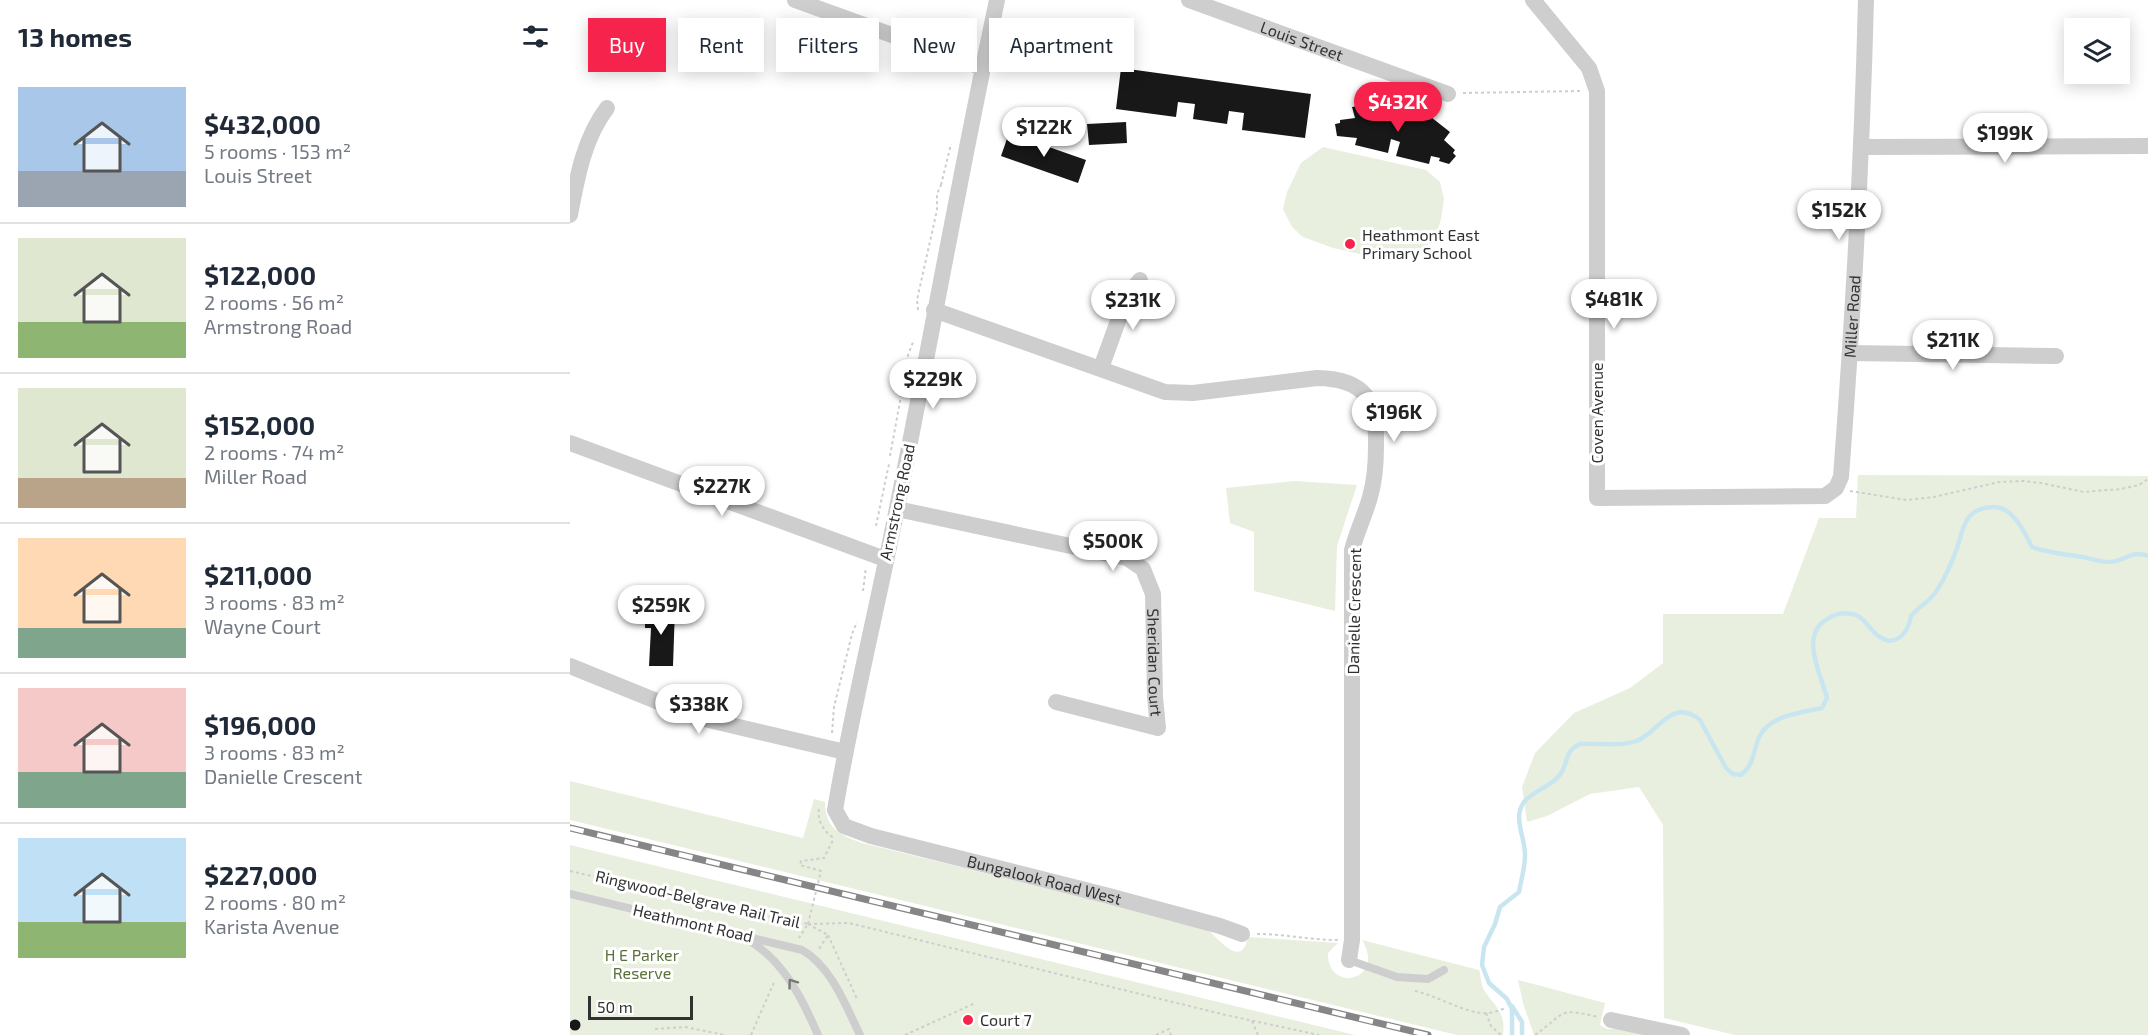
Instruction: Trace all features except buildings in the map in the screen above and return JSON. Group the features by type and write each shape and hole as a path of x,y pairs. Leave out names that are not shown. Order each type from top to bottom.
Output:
{"street":[{"path":"795,0 983,68"},
{"name":"Armstrong Road","path":"839,832 835,810 877,556 897,509 926,312 997,0"},
{"name":"Louis Street","path":"1189,0 1448,94"},
{"name":"Coven Avenue","path":"1533,0 1589,68 1597,91 1597,498 1825,495 1836,488"},
{"name":"Miller Road","path":"1836,488 1840,477 1850,353 1862,147 1866,0"},
{"path":"570,215 577,178 594,124 607,108"},
{"path":"1862,147 2148,147"},
{"path":"1101,368 1127,296 1140,280"},
{"name":"Danielle Crescent","path":"926,312 1101,368 1165,392 1193,393 1317,378 1335,378 1352,384 1373,406 1377,431 1376,473 1370,499 1352,550 1352,940 1349,960"},
{"path":"1850,353 2056,356"},
{"path":"570,443 877,556"},
{"name":"Sheridan Court","path":"897,509 1127,558 1143,569 1153,594 1155,698 1158,728 1056,702"},
{"path":"570,666 696,717 845,752"},
{"name":"Bungalook Road West","path":"839,832 870,836 1109,896 1242,934"},
{"path":"1611,1020 1682,1035"}],"lane":[{"name":"Heathmont Road","path":"570,894 793,947 814,958"},
{"path":"734,933 758,947 781,969 800,995 818,1035"},
{"path":"814,958 831,979 860,1035"},
{"path":"1349,960 1397,977 1428,979 1444,970"}],"path":[{"path":"1448,94 1478,91 1597,91"},
{"path":"926,312 917,300 937,210 939,188 942,185 944,189"},
{"path":"937,210 942,205"},
{"path":"863,593 877,556 903,385 902,374 916,335"},
{"path":"1836,488 1907,500 1934,497 1999,482 2041,483 2084,492 2121,489 2139,485 2148,479"},
{"path":"828,747 834,707 852,634 861,615"},
{"path":"808,924 821,870 800,865 801,861 824,858 839,832 822,827 818,817 820,806"},
{"name":"Ringwood-Belgrave Rail Trail","path":"570,871 808,924 793,947"},
{"path":"808,924 849,923 1319,1035"},
{"path":"808,924 828,935 856,998"},
{"path":"1242,934 1279,934 1321,940 1352,940"},
{"path":"814,958 828,935"},
{"path":"751,1035 781,969"},
{"path":"1406,989 1428,993 1450,1004 1486,1013 1506,1008"},
{"path":"905,1035 975,1003"},
{"path":"1535,1035 1562,1012 1574,1011 1611,1020"},
{"path":"1486,1013 1491,1026 1501,1035"},
{"path":"1251,1020 1258,1035"},
{"path":"655,1029 685,1027 725,1035"},
{"path":"1156,1035 1169,1029 1172,1035"}],"green space":[{"path":"1323,147 1426,170 1440,182 1444,199 1436,236 1421,251 1403,258 1373,257 1333,248 1303,237 1292,227 1283,209 1287,192 1301,163"},
{"path":"1858,475 2148,476 2148,1035 1735,1035 1664,1018 1663,825 1639,787 1590,794 1547,816 1527,822 1522,787 1535,753 1574,713 1630,688 1663,663 1663,614 1783,614 1819,518 1856,518"},
{"path":"1295,481 1357,485 1337,546 1335,611 1254,591 1254,532 1230,523 1226,488"},
{"path":"570,781 803,838 814,799 825,802 828,818 835,829 862,843 1204,927 1234,951 1240,951 1245,947 1248,937 1338,943 1328,953 1330,966 1336,974 1345,978 1362,973 1367,965 1368,954 1362,940 1479,970 1484,990 1501,1015 1503,1035 1457,1035 570,820"},
{"name":"H E Parker Reserve","path":"570,845 1355,1035 570,1035"},
{"path":"1518,980 1605,1003 1600,1025 1607,1029 1627,1029 1648,1035 1534,1035"}],"waterway":[{"path":"1512,1035 1512,1009 1507,999 1489,983 1482,965 1484,947 1500,907 1519,892 1525,856 1519,822 1521,808 1527,798 1558,777 1574,747 1580,744 1615,744 1636,741 1665,719 1681,712 1700,720 1726,768 1733,774 1741,775 1751,763 1759,737 1770,724 1786,716 1822,708 1827,698 1813,644 1820,625 1835,615 1856,615 1883,639 1899,638 1907,629 1911,616 1932,597 1946,575 1970,515 1983,508 1999,507 2006,510 2016,520 2032,547 2038,549 2108,562 2138,554 2148,556"},
{"path":"1512,1006 1522,1022 1522,1035"}],"railway":[{"path":"570,828 1428,1035"}],"place":[{"name":"Heathmont East Primary School","path":"1350,244"},
{"name":"Court 7","path":"968,1020"}]}
